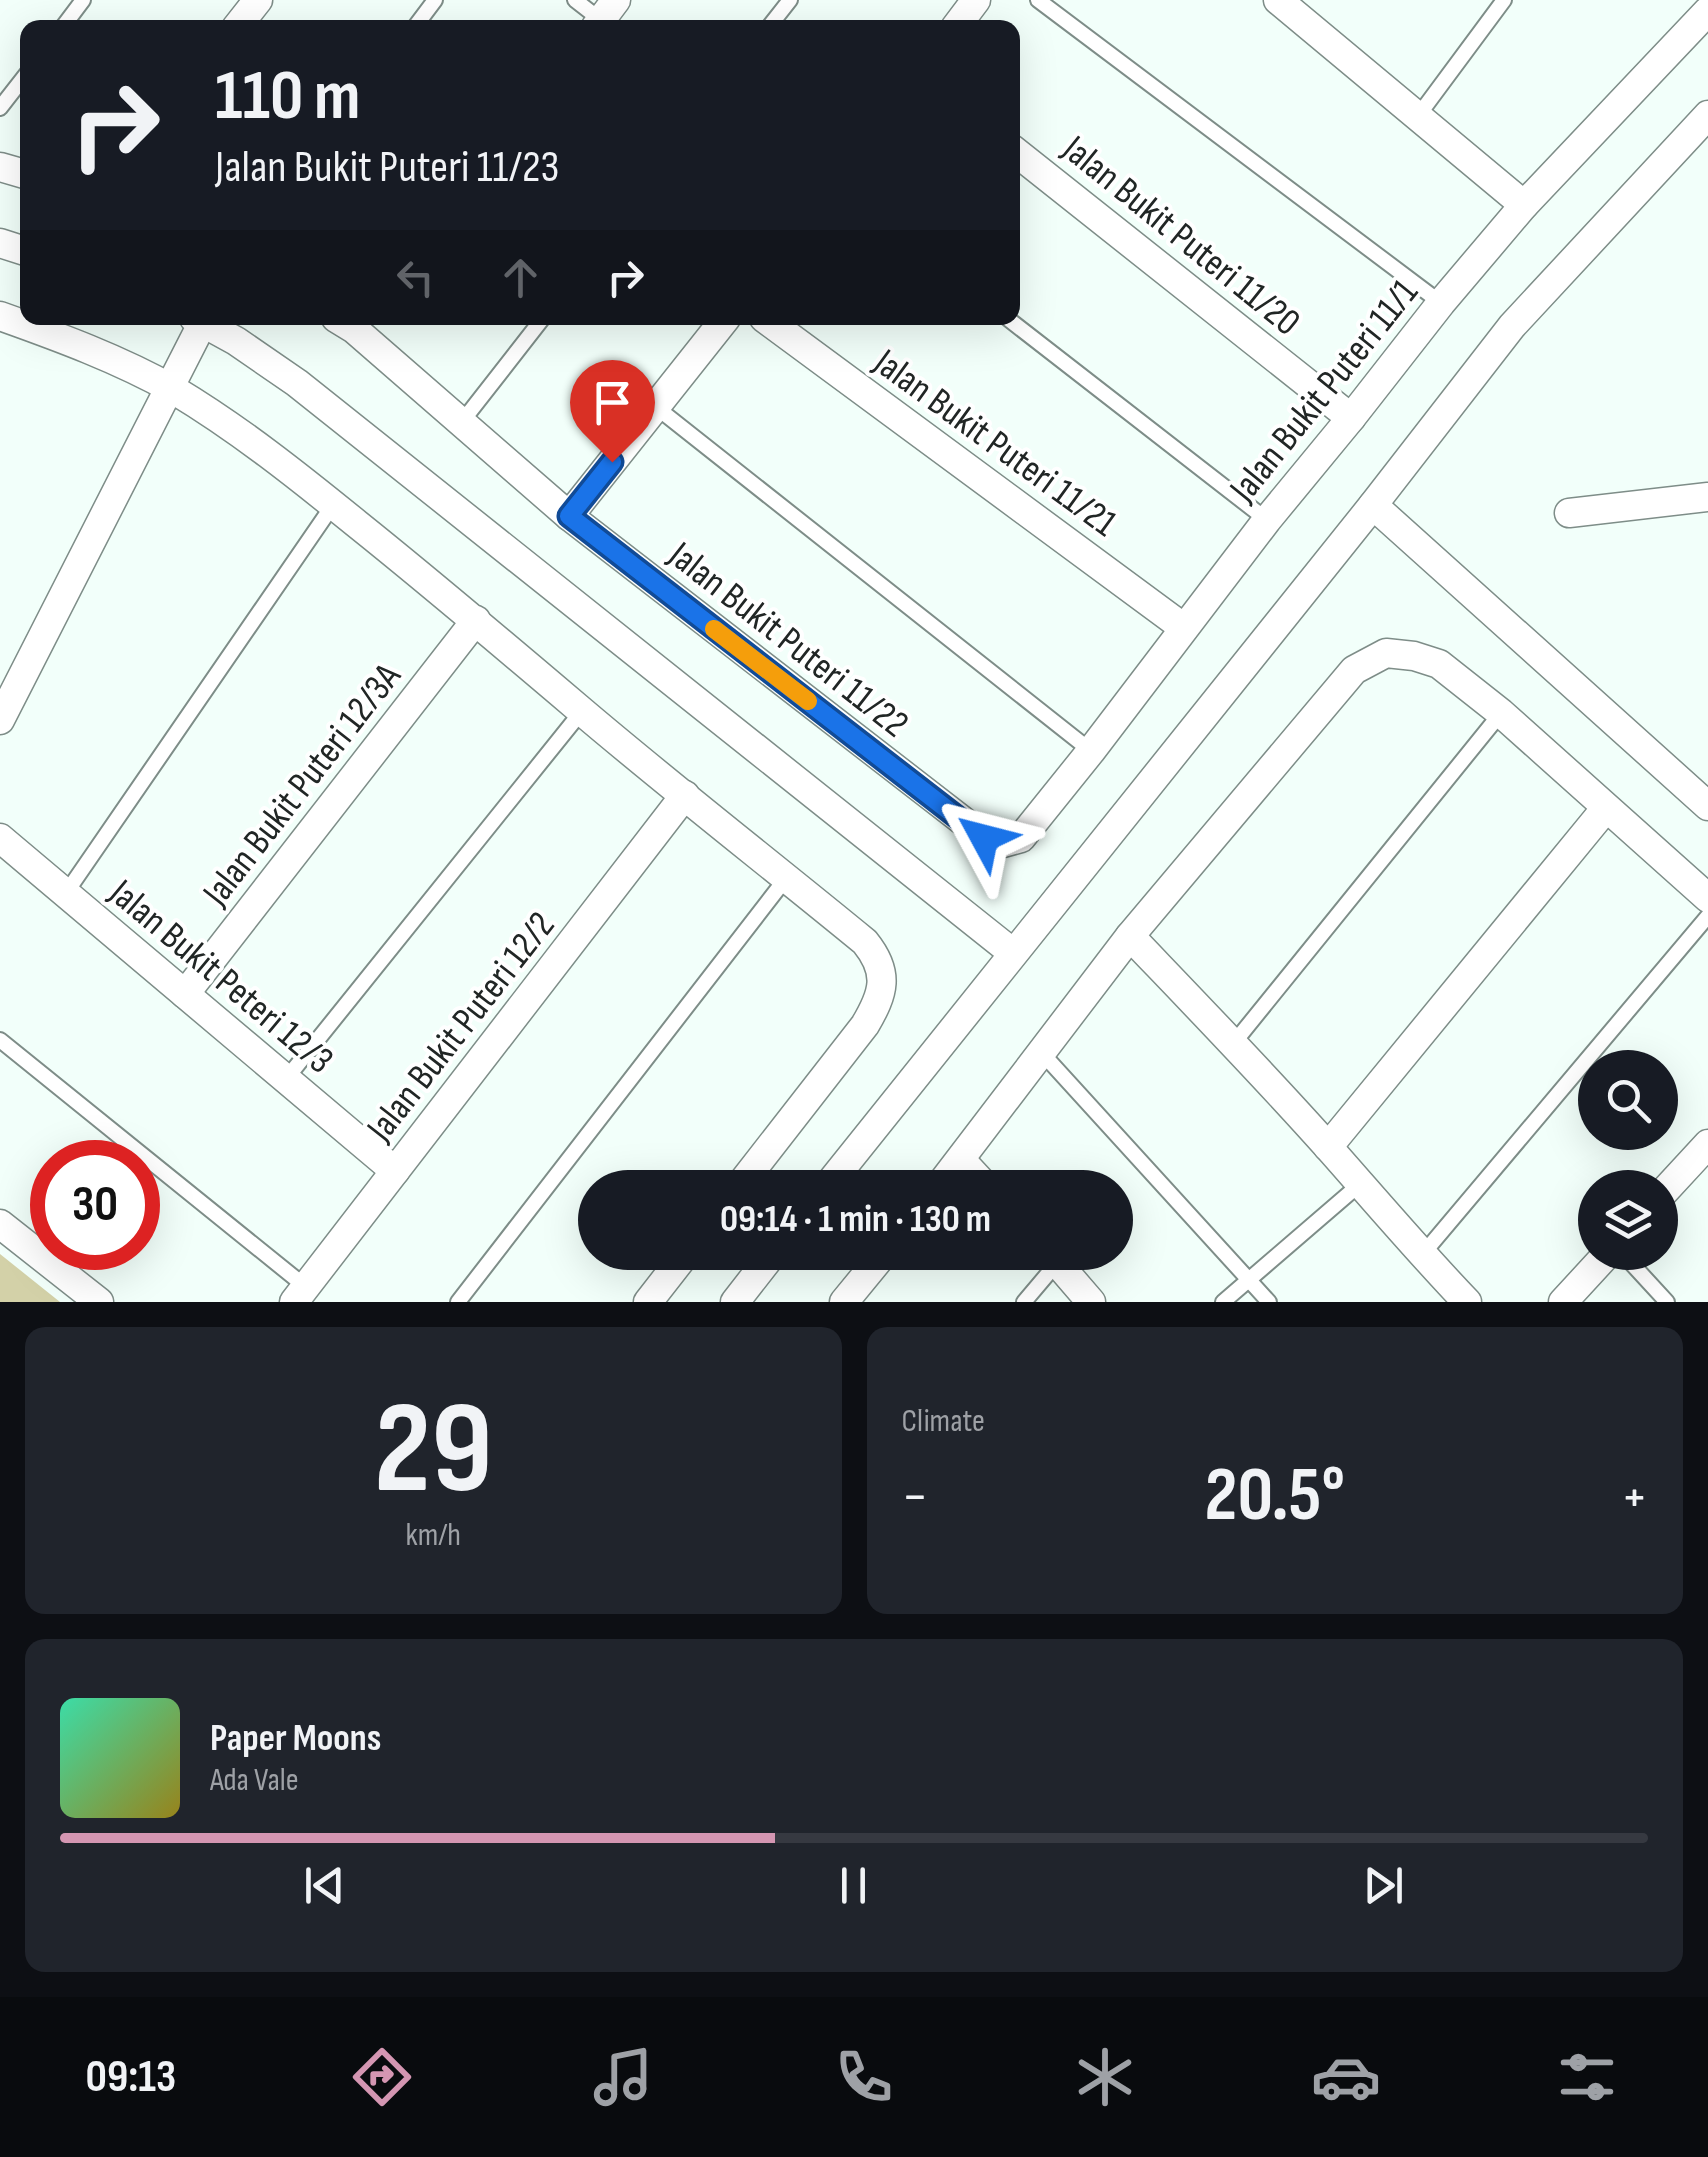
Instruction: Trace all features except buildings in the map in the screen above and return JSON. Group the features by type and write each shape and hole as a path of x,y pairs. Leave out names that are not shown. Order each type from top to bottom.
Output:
{"street":[{"path":"242,20 258,0"},
{"path":"1278,0 1313,11 1418,116 1524,204"},
{"name":"Jalan Bukit Puteri 11/1","path":"1021,838 1266,520 1441,304 1524,204 1708,10"},
{"path":"840,1170 1512,326 1708,115"},
{"name":"Jalan Bukit Puteri 11/20","path":"1020,154 1351,418"},
{"path":"25,325 73,342 170,388 223,421 476,620 582,712 866,942 882,970 878,1004 752,1170"},
{"path":"0,720 170,388 196,325"},
{"path":"208,325 298,383 1013,953"},
{"name":"Jalan Bukit Puteri 11/22","path":"355,325 569,516 984,838 1003,844 1021,838"},
{"path":"569,516 720,325"},
{"name":"Jalan Bukit Puteri 11/21","path":"773,325 1184,628"},
{"path":"1569,513 1708,497"},
{"path":"1373,505 1708,806"},
{"name":"Jalan Bukit Puteri 12/3A","path":"185,994 476,620"},
{"path":"953,1170 1130,936 1354,670 1386,654 1414,656 1438,664 1501,713 1708,898"},
{"name":"Jalan Bukit Puteri 12/2","path":"300,1295 684,795"},
{"path":"1328,1147 1606,808"},
{"name":"Jalan Bukit Peteri 12/3","path":"0,838 395,1171"},
{"path":"1130,936 1467,1302"},
{"path":"1678,1176 1708,1144"},
{"path":"961,1160 970,1170"},
{"path":"0,1224 99,1302"},
{"path":"648,1302 673,1270"},
{"path":"735,1302 760,1270"},
{"path":"844,1302 870,1270"},
{"path":"1063,1270 1091,1302"},
{"path":"1563,1302 1592,1270"}],"lane":[{"path":"575,0 606,19"},
{"path":"774,20 790,0"},
{"path":"1038,0 1441,304"},
{"path":"1418,116 1504,0"},
{"path":"0,108 20,82"},
{"path":"462,423 538,325"},
{"path":"1016,325 1266,520"},
{"path":"656,406 1091,751"},
{"path":"66,894 334,505"},
{"path":"286,1079 582,712"},
{"path":"1233,1044 1501,713"},
{"path":"458,1302 787,877"},
{"path":"1422,1255 1708,916"},
{"path":"0,1040 300,1295"},
{"path":"1042,1053 1269,1302"},
{"path":"1223,1302 1360,1184"},
{"path":"1024,1302 1044,1270"},
{"path":"1638,1270 1667,1302"}],"shaded area":[{"path":"0,1254 60,1302 0,1302"}],"slow traffic":[{"path":"714,629 808,701"}],"route":[{"path":"612,462 569,516 984,838"}]}
